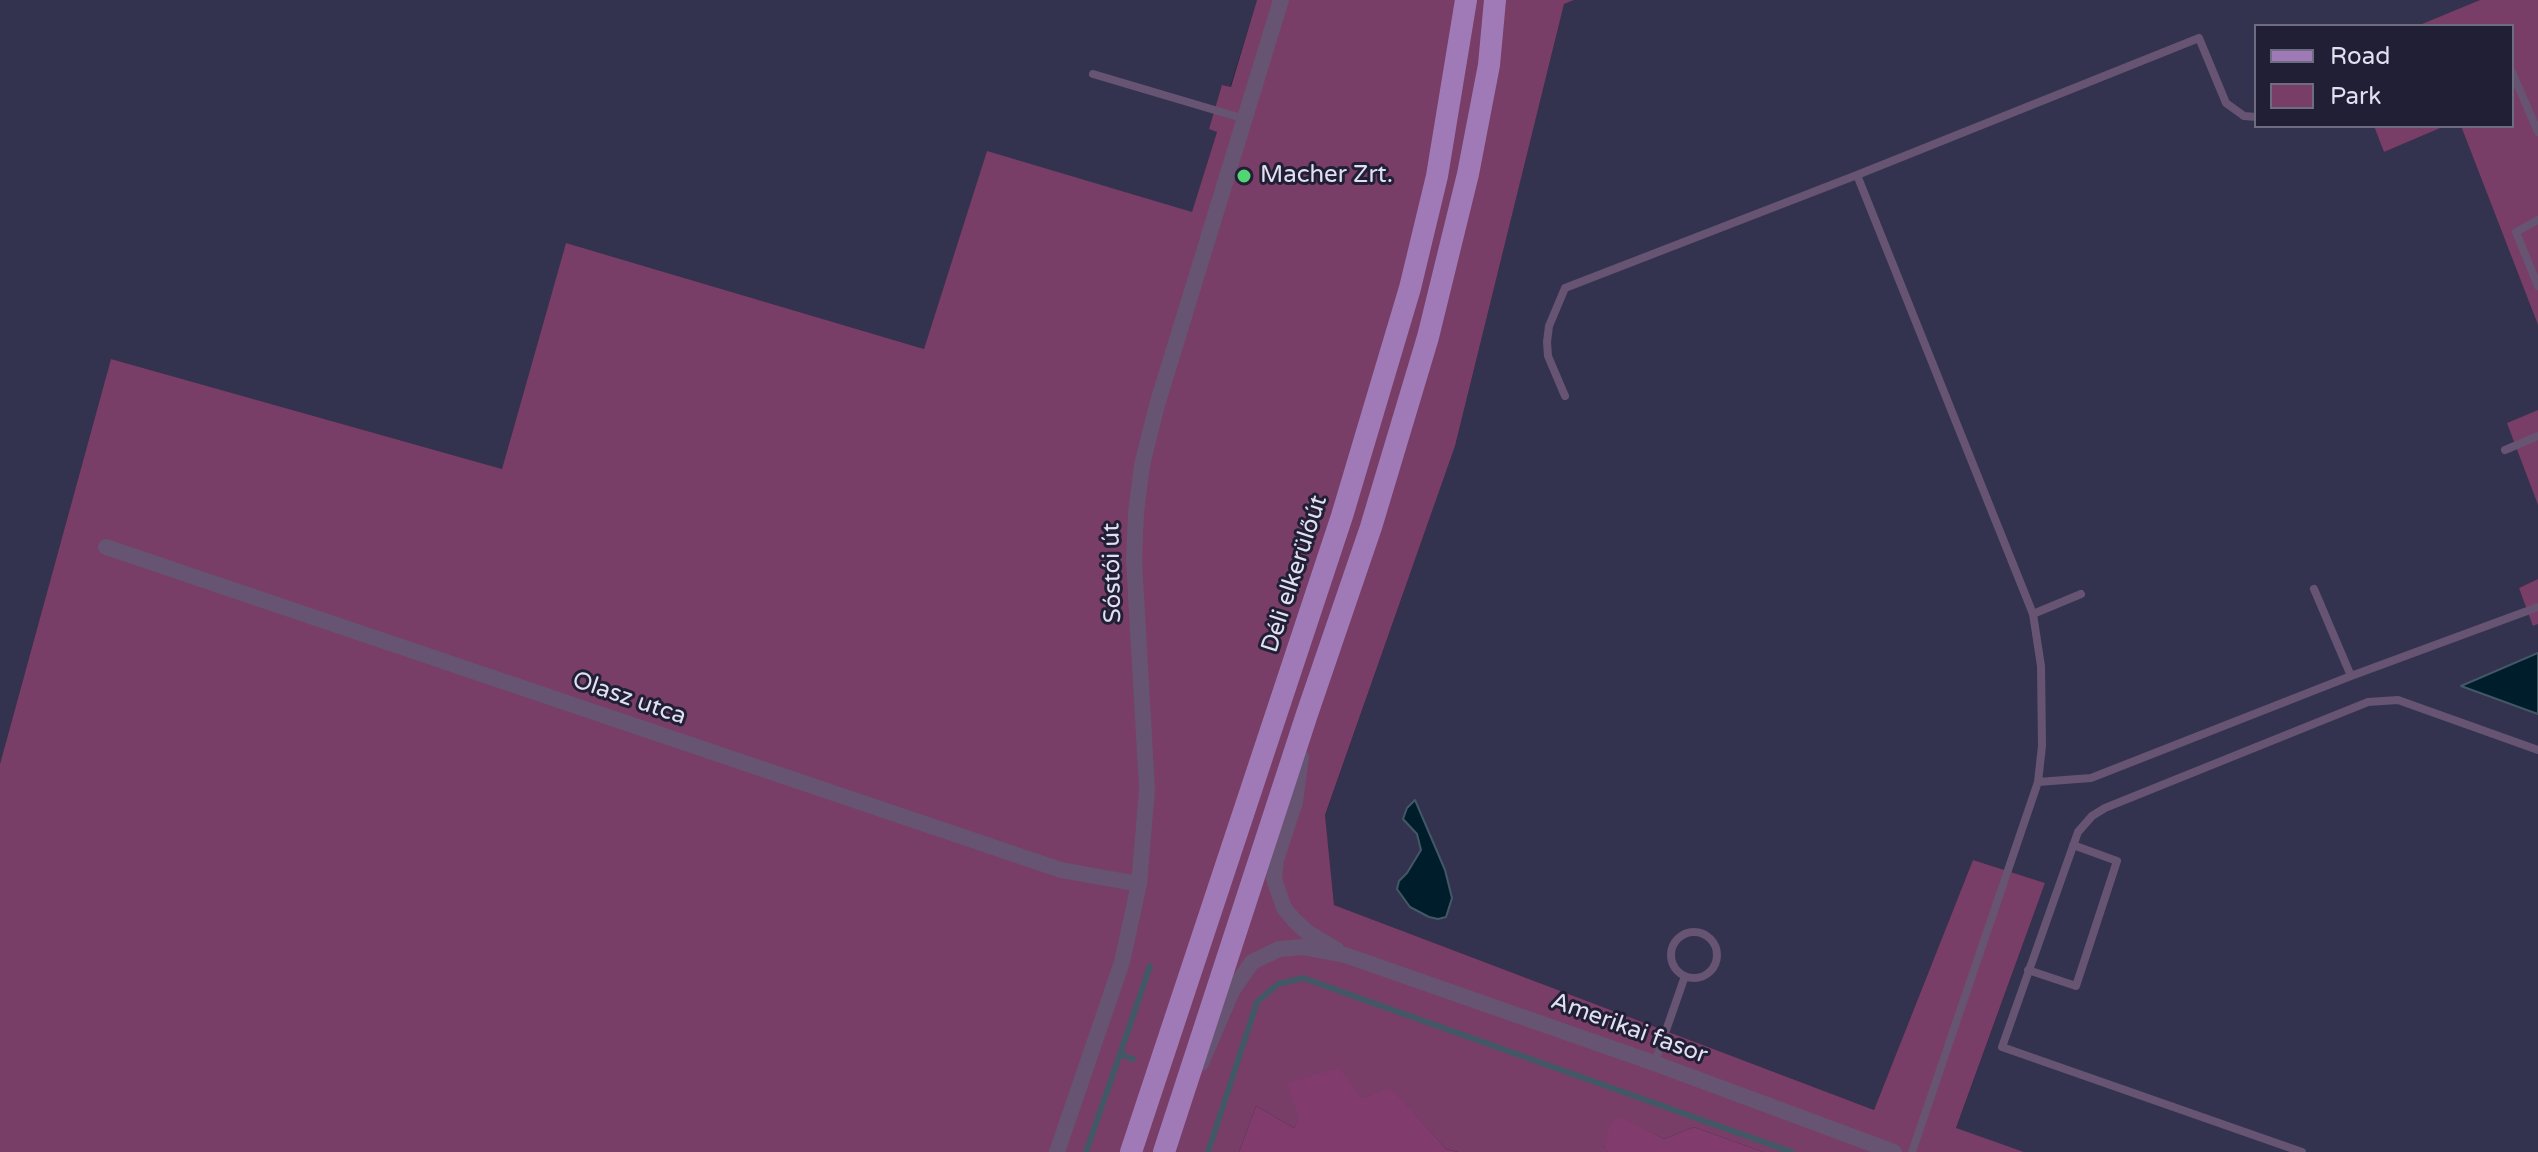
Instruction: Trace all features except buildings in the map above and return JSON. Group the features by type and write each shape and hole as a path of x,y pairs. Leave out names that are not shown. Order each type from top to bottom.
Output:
{"main road":[{"name":"Déli elkerülőút","path":"1131,1152 1342,516 1410,288 1437,176 1466,0"},
{"path":"1164,1152 1371,527 1428,337 1468,174 1489,65 1495,0"}],"street":[{"name":"Sóstói út","path":"1057,1152 1122,962 1139,884 1147,789 1134,560 1142,465 1157,405 1281,0"},
{"name":"Olasz utca","path":"106,547 1061,870 1139,884"},
{"path":"1307,714 1295,802 1276,860 1274,879 1284,908 1294,920 1307,932 1345,955"},
{"path":"1178,1111 1218,1029 1232,991 1252,962 1279,949 1302,947 1345,955"},
{"name":"Amerikai fasor","path":"1345,955 1654,1063 1894,1152"}],"lane":[{"path":"1565,396 1548,356 1547,342 1549,326 1565,288 2199,38 2226,103 2244,116 2254,117"},
{"path":"1093,74 1245,119"},
{"path":"2514,77 2538,132"},
{"path":"1857,175 2033,614 2041,666 2043,714 2038,782 1912,1152"},
{"path":"2538,220 2516,232 2538,286"},
{"path":"2505,450 2538,436"},
{"path":"2314,589 2351,676"},
{"path":"2033,614 2081,594"},
{"path":"2038,782 2091,778 2538,607"},
{"path":"2302,1152 2002,1047 2083,824 2105,808 2368,702 2398,700 2538,750"},
{"path":"2028,970 2076,986 2117,861 2073,845"},
{"path":"1700,933 1712,941 1716,962 1707,974 1693,978 1685,976 1674,966 1671,951 1685,934 1700,933"},
{"path":"1654,1063 1685,976"}],"shaded area":[{"path":"0,0 1257,0 1230,87 1223,85 1209,129 1217,132 1192,213 987,152 924,349 566,243 502,469 111,359 0,764"},
{"path":"1574,0 2480,0 2422,24 2254,24 2254,128 2375,128 2384,152 2440,128 2462,128 2538,325 2538,410 2508,423 2538,505 2538,579 2519,588 2534,626 2538,624 2538,1152 2024,1152 1956,1129 2045,883 1973,860 1874,1110 1334,905 1325,816 1455,446 1564,4"},
{"path":"1339,1068 1361,1098 1391,1088 1446,1149 1458,1152 1239,1152 1256,1106 1294,1128 1299,1117 1287,1083"},
{"path":"1620,1117 1664,1139 1694,1127 1763,1152 1609,1152 1604,1149 1610,1124"}],"green space":[{"path":"1257,0 1574,0 1564,4 1455,446 1325,815 1334,905 1874,1110 1973,860 2045,883 1956,1128 2024,1152 1763,1152 1694,1127 1664,1139 1620,1118 1604,1148 1609,1152 1458,1152 1446,1149 1391,1089 1300,1117 1294,1128 1256,1106 1239,1152 0,1152 0,764 111,359 502,469 566,243 924,349 987,151 1192,212 1217,132 1209,129 1222,85 1231,87"},
{"path":"2480,0 2538,0 2538,325 2462,128 2514,128 2514,24 2422,24"},
{"path":"2375,128 2440,128 2384,152"},
{"path":"2538,410 2538,505 2507,423"},
{"path":"2538,579 2538,624 2533,626 2519,588"}],"water":[{"path":"2538,653 2538,714 2461,686"},
{"path":"1415,800 1445,870 1452,898 1446,917 1438,919 1410,907 1397,889 1399,881 1421,850 1417,834 1403,819 1407,808"}],"waterway":[{"path":"1120,1054 1150,966"},
{"path":"1208,1152 1257,1002 1278,984 1303,978 1792,1152"},
{"path":"1086,1152 1120,1054 1133,1059"}],"place":[{"name":"Macher Zrt.","path":"1244,176"}]}
